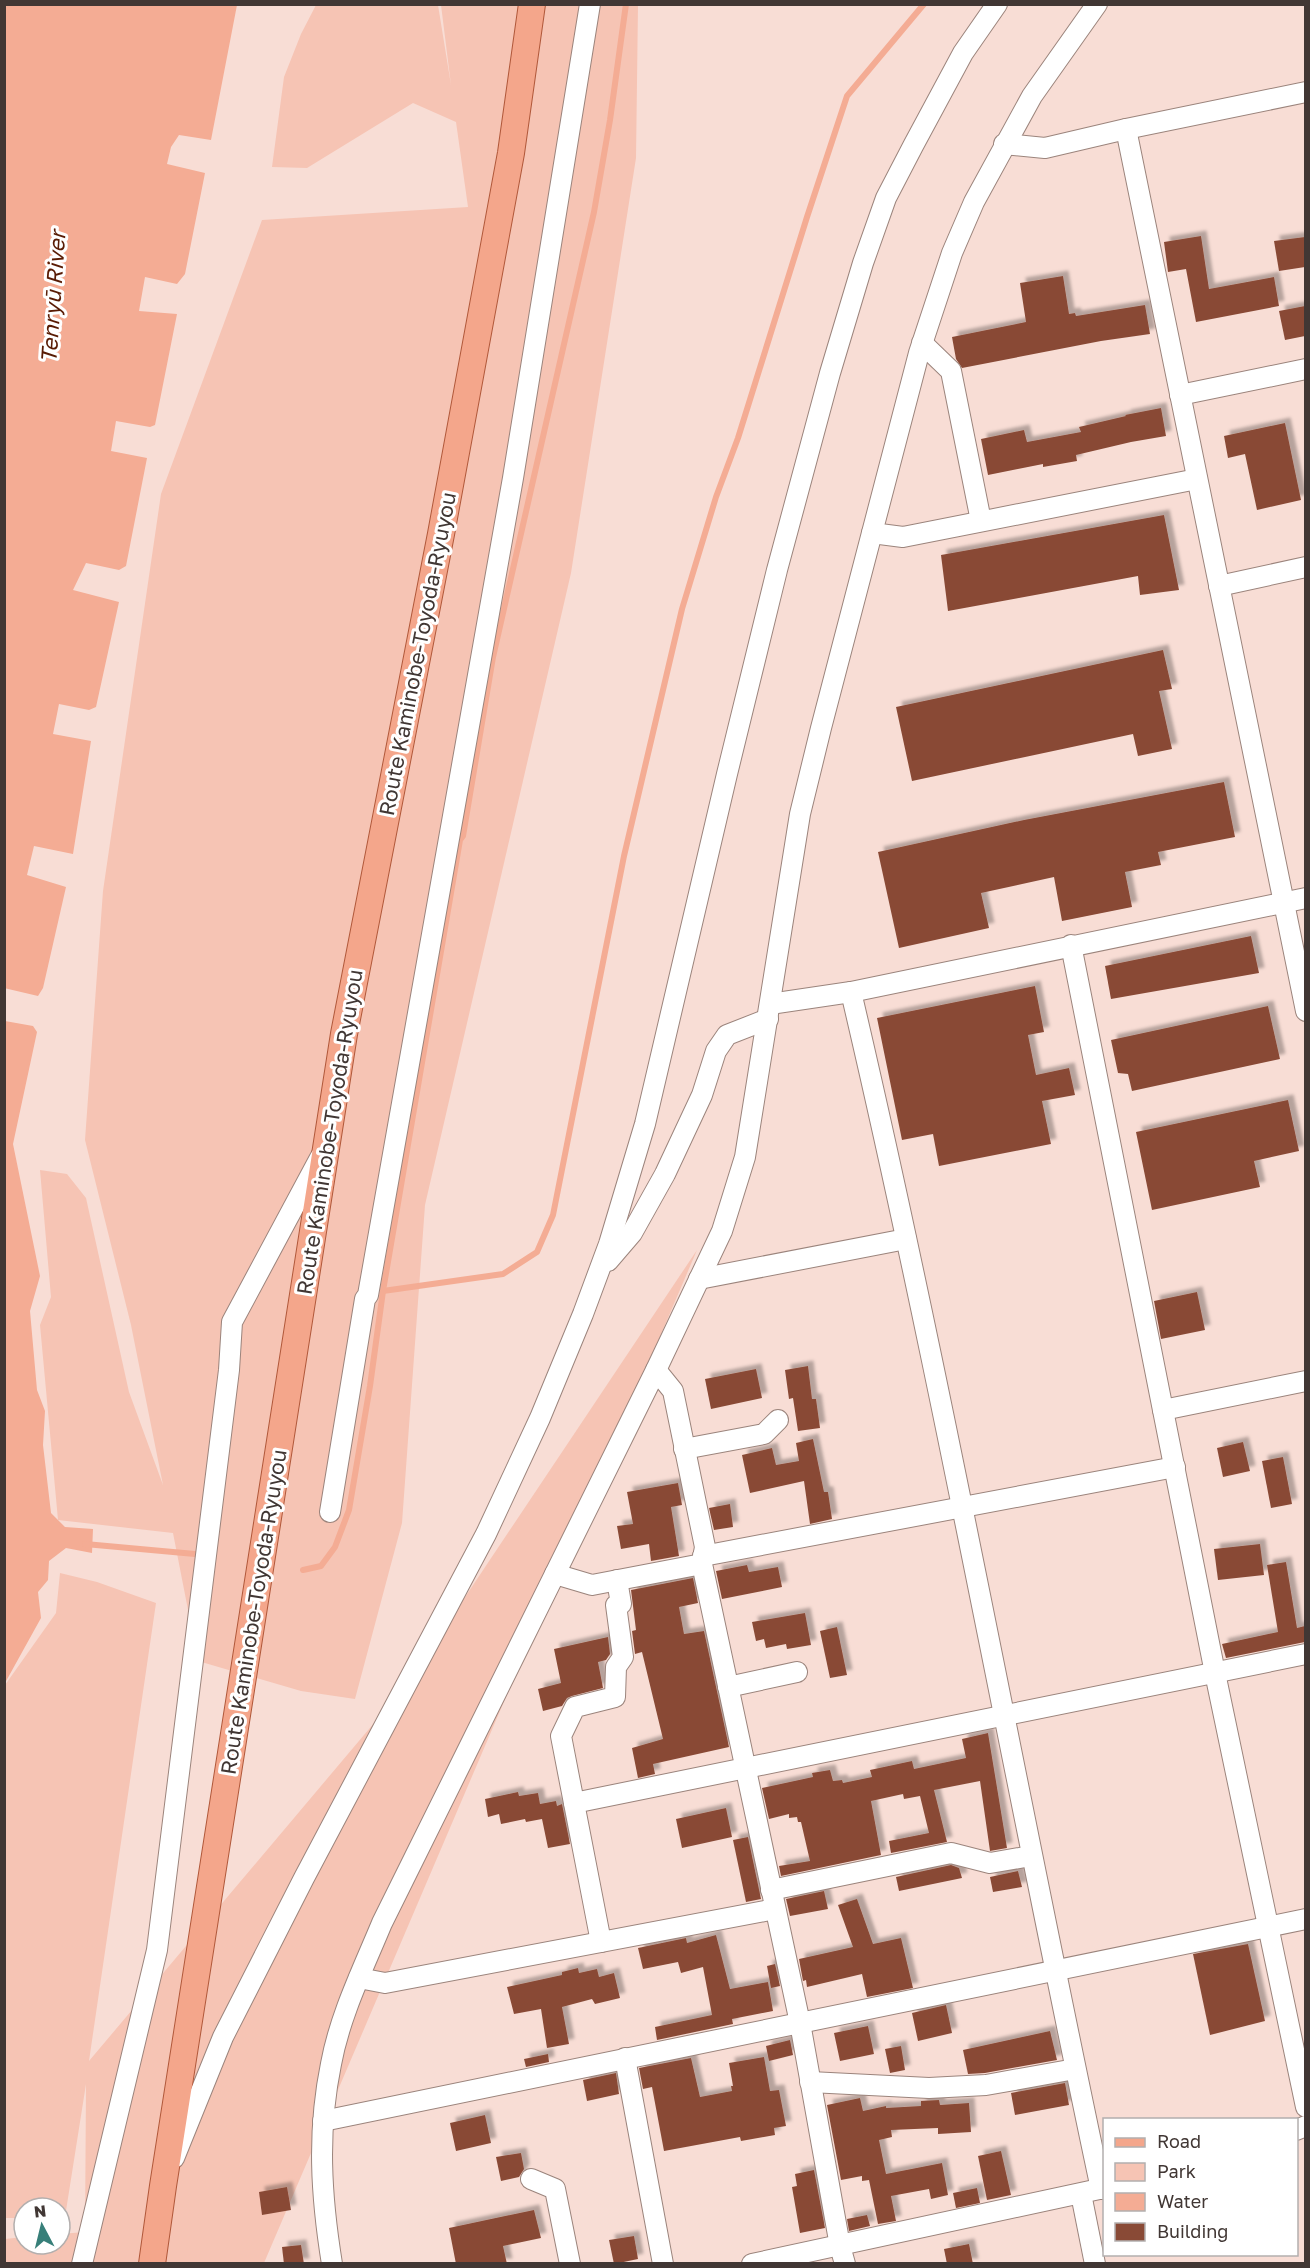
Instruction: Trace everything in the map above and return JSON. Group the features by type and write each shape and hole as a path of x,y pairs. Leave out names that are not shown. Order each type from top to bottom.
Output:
{"main road":[{"name":"Route Kaminobe-Toyoda-Ryuyou","path":"152,2264 344,1034 441,534 511,153 532,4"}],"street":[{"path":"330,1512 365,1299 370,1284 511,490 590,4"},
{"path":"163,2186 223,2037 304,1878 486,1534 540,1418 598,1272 645,1124 774,582 830,373 863,263 886,198 963,53 997,4"},
{"path":"332,2264 321,2175 322,2121 331,2063 349,2003 382,1923 657,1370 722,1231 745,1157 800,814 922,343 952,253 974,202 1032,96 1097,4"},
{"path":"1004,144 1045,148 1305,92"},
{"path":"1126,129 1305,1011"},
{"path":"922,343 951,370 981,521"},
{"path":"1180,395 1305,369"},
{"path":"872,533 903,537 1197,479"},
{"path":"1219,586 1305,567"},
{"path":"598,1272 632,1233 665,1174 702,1095 716,1051 727,1035 769,1012 1071,945 1305,898"},
{"path":"1071,945 1215,1673 1305,2108"},
{"path":"753,2264 842,2255 1103,2189 1054,1971 891,1163 851,992"},
{"path":"82,2264 157,1950 229,1370 232,1322 328,1142"},
{"path":"699,1279 906,1239"},
{"path":"657,1370 673,1392 705,1547 703,1560 728,1687 800,2023 842,2255"},
{"path":"1163,1410 1305,1381"},
{"path":"684,1449 764,1434 778,1420"},
{"path":"555,1574 592,1585 961,1507 1174,1467"},
{"path":"601,1942 561,1736 575,1707 615,1697 616,1668 623,1657 616,1605 621,1604 617,1580"},
{"path":"574,1803 1305,1654"},
{"path":"728,1687 797,1672"},
{"path":"359,1978 385,1983 601,1942 951,1853 990,1863 1031,1856"},
{"path":"322,2121 1305,1919"},
{"path":"624,2058 663,2264"},
{"path":"810,2082 929,2088 975,2086 1075,2068"},
{"path":"531,2179 555,2189 570,2264"},
{"path":"1081,2194 1095,2264"}],"green space":[{"path":"316,5 438,5 451,85 441,5 638,5 636,158 571,573 425,1205 402,1523 355,1699 301,1691 198,1661 173,1533 58,1520 40,1325 51,1297 40,1170 67,1174 86,1198 129,1392 163,1485 131,1325 85,1140 103,891 161,494 262,220 468,207 456,122 413,103 307,168 272,167 284,77 301,34"},
{"path":"697,1250 264,2263 5,2264 5,2239 12,2238 12,2256 72,2256 72,2233 85,2232 86,2084 68,2196 12,2196 12,2218 4,2218 5,1685 56,1613 60,1573 97,1582 156,1603 89,2061 407,1684"}],"water":[{"name":"Tenryū River","path":"5,4 237,5 211,140 179,135 171,147 167,164 205,173 185,274 177,284 145,277 139,311 177,314 155,425 150,427 116,421 111,451 147,458 126,566 119,570 86,563 73,590 119,602 96,707 89,710 59,704 53,734 91,741 73,854 34,846 27,875 66,887 43,988 38,996 4,988"},
{"path":"5,1021 33,1026 37,1032 13,1144 40,1276 30,1311 37,1390 45,1411 43,1445 51,1513 65,1527 93,1529 92,1553 66,1548 49,1561 48,1580 38,1592 41,1618 5,1683"}],"building":[{"path":"1201,236 1209,289 1274,277 1279,306 1196,322 1186,269 1168,272 1164,242"},
{"path":"1305,237 1305,267 1279,271 1274,241"},
{"path":"1063,276 1069,314 1075,313 1076,316 1145,305 1150,334 1101,341 962,368 956,359 952,337 1026,322 1020,283"},
{"path":"1305,306 1305,336 1285,340 1279,311"},
{"path":"1161,408 1166,436 1076,455 1077,461 1043,467 1043,464 988,475 981,439 1024,430 1027,442 1081,432 1079,427"},
{"path":"1285,423 1301,500 1257,510 1245,454 1228,458 1224,436"},
{"path":"1164,515 1179,590 1140,595 1138,576 948,611 941,555"},
{"path":"1163,650 1172,689 1159,691 1172,749 1138,756 1133,734 912,781 896,707"},
{"path":"1224,782 1235,837 1158,852 1161,865 1125,872 1132,907 1062,921 1054,877 981,893 989,928 899,948 878,852 1024,820"},
{"path":"1251,936 1259,973 1111,999 1105,966"},
{"path":"1035,986 1044,1032 1028,1035 1036,1075 1069,1068 1075,1095 1042,1101 1051,1144 939,1166 933,1134 902,1140 877,1018"},
{"path":"1268,1006 1280,1059 1132,1091 1128,1074 1118,1073 1111,1040"},
{"path":"1288,1100 1299,1151 1254,1161 1260,1187 1152,1210 1136,1132"},
{"path":"1197,1292 1205,1330 1161,1339 1154,1301"},
{"path":"808,1366 812,1399 816,1399 820,1428 798,1431 793,1398 789,1399 785,1370"},
{"path":"756,1369 762,1398 711,1409 705,1379"},
{"path":"813,1439 824,1492 828,1492 832,1519 810,1524 804,1481 750,1493 742,1455 772,1448 776,1465 799,1461 796,1443"},
{"path":"1243,1442 1250,1471 1223,1477 1217,1448"},
{"path":"1283,1457 1292,1504 1271,1508 1262,1461"},
{"path":"678,1483 682,1505 671,1507 679,1556 651,1561 649,1544 621,1549 617,1526 633,1524 627,1492"},
{"path":"730,1504 733,1527 714,1530 709,1508"},
{"path":"1260,1544 1264,1575 1218,1580 1214,1549"},
{"path":"1286,1562 1297,1628 1305,1626 1305,1642 1226,1658 1222,1644 1278,1632 1267,1565"},
{"path":"747,1565 749,1572 778,1567 782,1587 722,1599 716,1571"},
{"path":"693,1578 698,1603 679,1607 684,1634 704,1631 729,1747 653,1764 655,1774 638,1778 632,1748 663,1739 642,1652 635,1654 632,1631 636,1630 631,1590"},
{"path":"805,1613 811,1645 787,1649 786,1644 766,1648 764,1639 756,1641 752,1622"},
{"path":"837,1627 847,1675 830,1678 820,1631"},
{"path":"608,1637 610,1654 606,1660 598,1662 603,1688 572,1696 567,1698 562,1706 543,1711 538,1689 561,1683 554,1649"},
{"path":"988,1733 1007,1848 990,1851 980,1781 934,1790 947,1842 891,1853 889,1841 929,1833 920,1796 904,1799 903,1794 871,1801 881,1855 781,1876 779,1866 810,1861 801,1822 798,1822 797,1817 789,1818 789,1814 769,1819 762,1788 813,1777 812,1773 830,1770 833,1781 842,1780 843,1783 872,1777 870,1770 912,1761 914,1769 966,1758 962,1739"},
{"path":"518,1792 519,1796 538,1793 540,1804 556,1801 557,1806 562,1804 570,1844 548,1848 542,1819 526,1822 525,1819 501,1824 499,1814 488,1817 485,1799"},
{"path":"726,1808 732,1837 682,1848 676,1819"},
{"path":"748,1837 761,1899 746,1902 733,1840"},
{"path":"951,1865 959,1868 962,1878 899,1891 896,1877"},
{"path":"1018,1871 1022,1887 993,1892 990,1877"},
{"path":"824,1891 828,1909 790,1916 786,1899"},
{"path":"857,1899 873,1944 901,1938 913,1988 867,1997 862,1974 807,1987 806,1980 803,1981 799,1959 853,1947 838,1905"},
{"path":"716,1935 730,1989 768,1982 773,2011 732,2019 733,2024 657,2040 655,2027 712,2015 703,1967 681,1973 678,1962 643,1969 638,1948 686,1938 687,1943"},
{"path":"1248,1944 1265,2021 1210,2035 1193,1954"},
{"path":"775,1964 780,1986 771,1988 767,1966"},
{"path":"578,1968 579,1973 597,1969 599,1977 614,1973 620,1998 595,2004 592,1999 562,2007 569,2044 547,2048 541,2009 514,2014 507,1987 562,1975 562,1972"},
{"path":"946,2005 952,2033 918,2041 912,2013"},
{"path":"868,2026 874,2054 840,2061 834,2033"},
{"path":"1050,2031 1057,2060 968,2074 963,2050"},
{"path":"790,2040 793,2055 769,2061 766,2046"},
{"path":"901,2046 905,2070 890,2073 885,2049"},
{"path":"548,2054 549,2062 526,2067 524,2059"},
{"path":"764,2057 770,2091 779,2090 786,2126 774,2128 775,2135 741,2141 740,2137 664,2151 652,2087 643,2089 639,2068 691,2058 700,2097 732,2091 729,2063"},
{"path":"616,2073 619,2094 587,2101 583,2080"},
{"path":"1065,2083 1069,2105 1015,2115 1011,2093"},
{"path":"860,2098 863,2111 886,2106 886,2108 921,2106 921,2101 939,2100 940,2105 969,2103 971,2132 938,2134 938,2128 891,2130 892,2137 879,2140 886,2174 942,2163 948,2195 931,2199 929,2189 891,2196 896,2221 878,2224 869,2180 862,2181 862,2176 841,2180 827,2105"},
{"path":"485,2115 491,2143 456,2151 450,2123"},
{"path":"1001,2151 1011,2195 987,2200 978,2156"},
{"path":"521,2153 524,2169 519,2177 501,2181 496,2157"},
{"path":"814,2170 825,2228 800,2233 792,2187 797,2186 795,2174"},
{"path":"287,2187 291,2210 262,2215 259,2192"},
{"path":"977,2188 980,2203 956,2208 953,2193"},
{"path":"534,2210 541,2238 503,2246 507,2264 456,2264 449,2228"},
{"path":"867,2215 870,2226 849,2231 847,2219"},
{"path":"634,2236 638,2259 614,2264 609,2240"},
{"path":"969,2244 973,2264 947,2264 944,2249"},
{"path":"301,2245 304,2264 284,2264 282,2247"}],"waterway":[{"path":"303,1570 321,1566 335,1547 349,1510 383,1291 493,657 594,212 610,120 626,4"},
{"path":"383,1291 503,1274 537,1252 553,1215 624,856 682,609 716,497 738,438 847,96 924,4"},
{"path":"85,1544 195,1554"}]}
